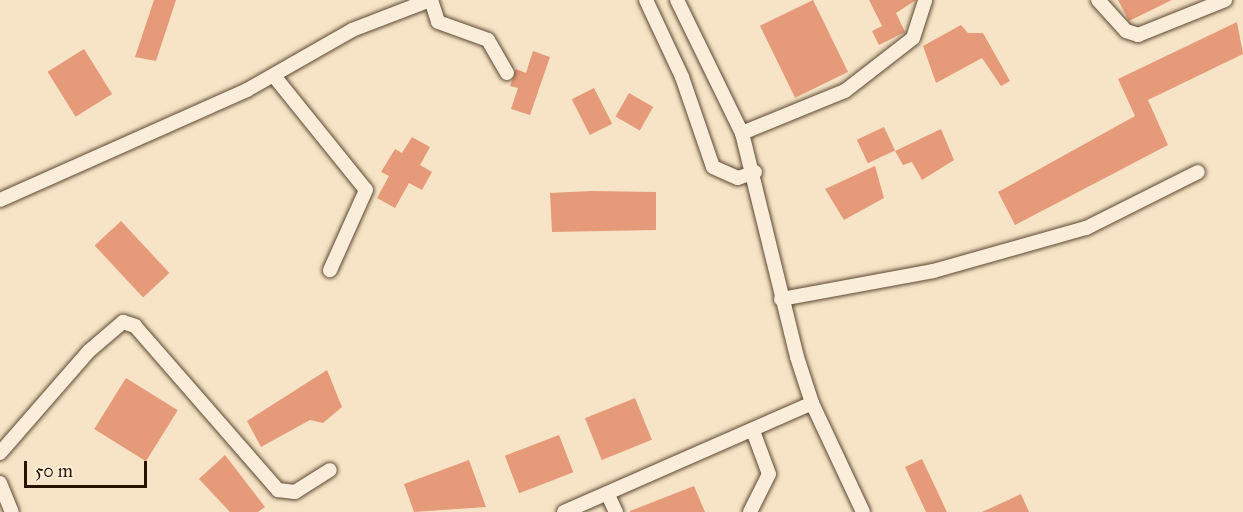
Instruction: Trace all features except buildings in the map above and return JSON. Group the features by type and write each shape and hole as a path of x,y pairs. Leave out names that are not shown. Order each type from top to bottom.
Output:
{"street":[{"path":"0,200 274,76 352,30 430,0 438,22 488,40 507,73"},
{"path":"646,0 690,97 713,167 738,178 755,172"},
{"path":"677,0 742,133 755,172 781,299 812,403 863,512"},
{"path":"742,133 845,91 914,38 925,0"},
{"path":"1098,0 1126,31 1138,35 1225,0"},
{"path":"274,76 364,184 330,270"},
{"path":"781,299 933,271 1086,228 1198,172"},
{"path":"0,453 89,351 123,322 135,326 278,490 295,492 330,470"},
{"path":"564,512 608,495 812,403"},
{"path":"750,512 769,474 753,431"},
{"path":"0,483 12,512"},
{"path":"608,495 616,512"}]}
